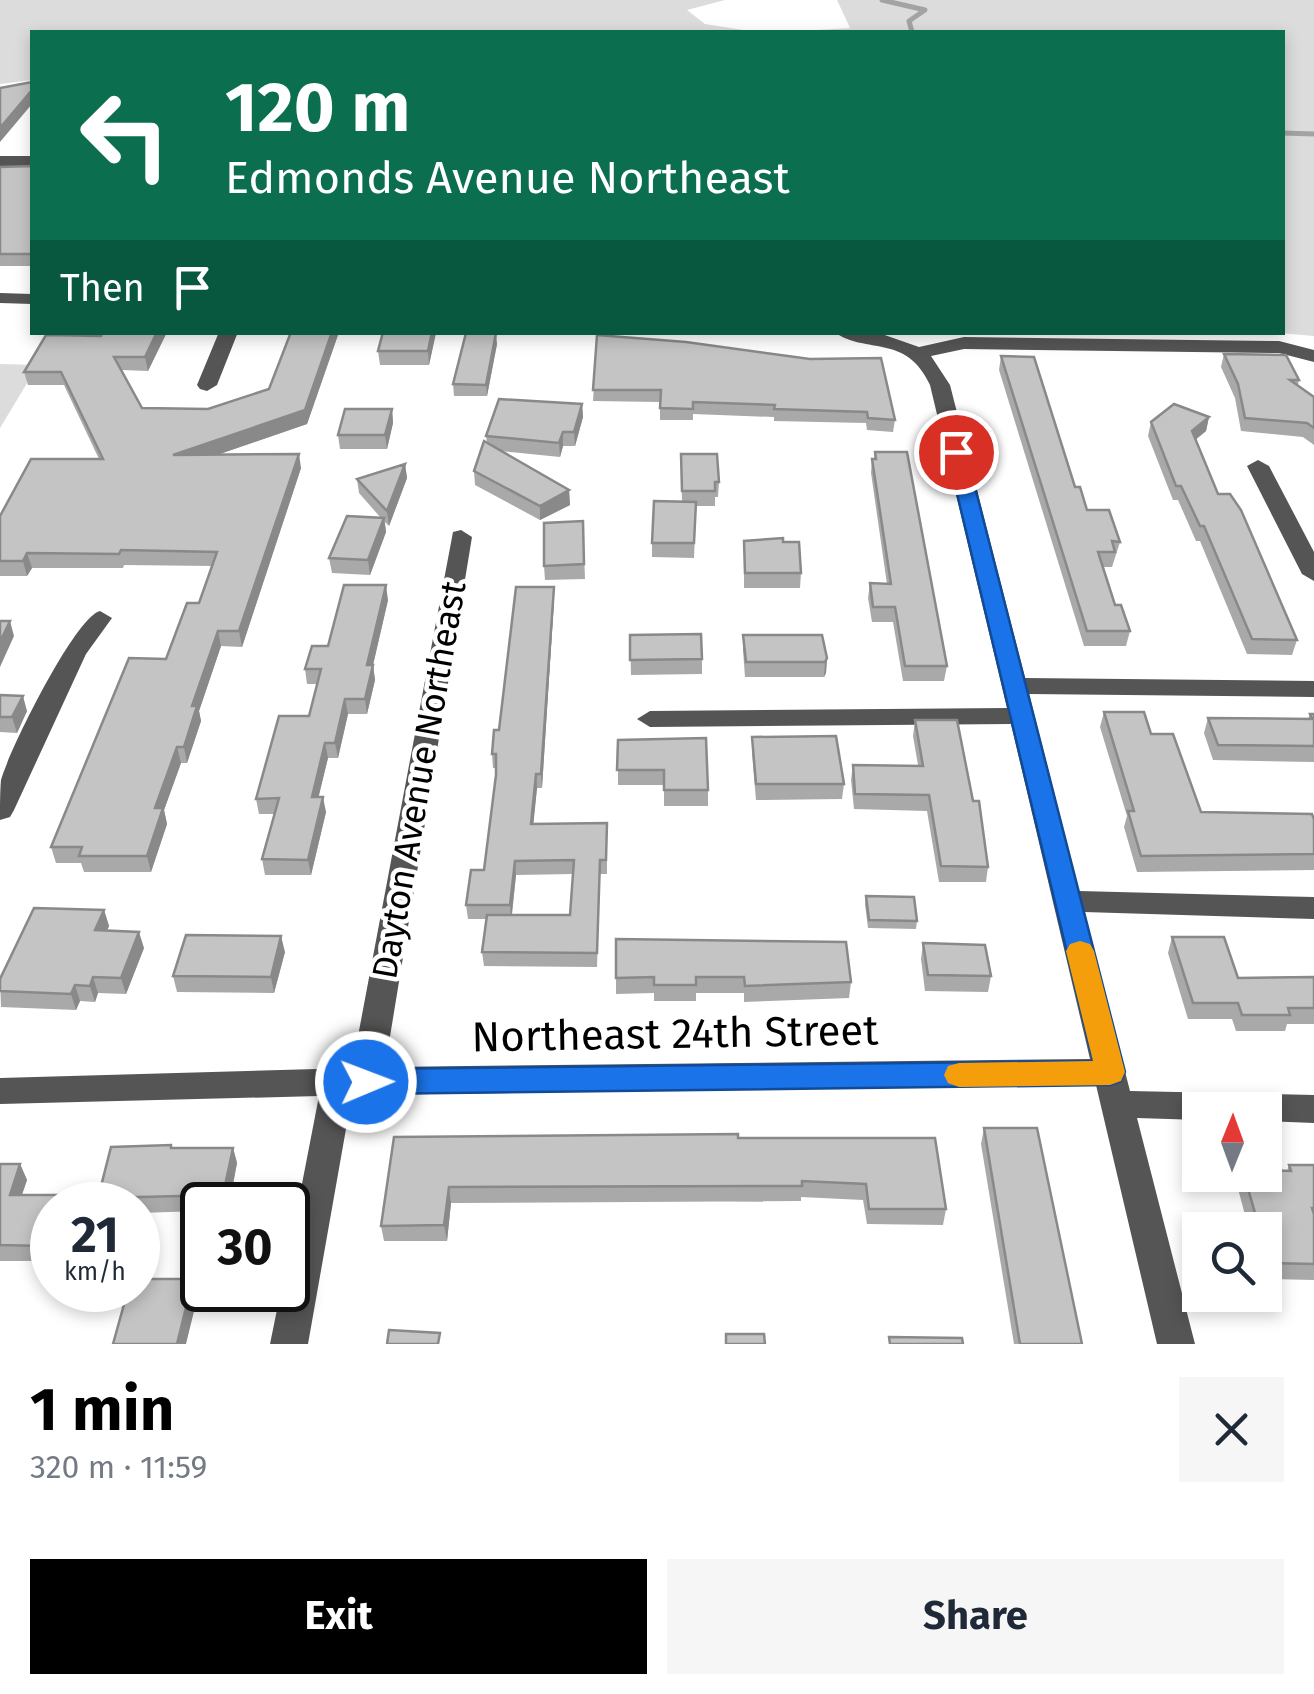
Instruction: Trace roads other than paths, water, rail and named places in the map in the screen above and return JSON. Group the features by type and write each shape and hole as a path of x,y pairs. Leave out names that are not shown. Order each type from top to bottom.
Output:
{"street":[{"path":"0,161 26,161"},
{"path":"0,298 30,298"},
{"path":"207,385 228,335"},
{"path":"860,335 887,340 915,354 936,372 1176,1344"},
{"path":"918,335 982,343"},
{"path":"915,354 955,343 982,343 1278,348 1314,356"},
{"path":"1258,466 1314,574"},
{"name":"Dayton Avenue Northeast","path":"289,1344 352,1082 461,537"},
{"path":"0,810 74,652 100,618"},
{"path":"1014,686 1314,689"},
{"path":"650,719 1022,716"},
{"path":"1068,901 1314,908"},
{"name":"Northeast 24th Street","path":"0,1091 352,1082 1114,1088 1314,1109"}],"waterway":[{"path":"882,0 925,10 909,21 911,30"},
{"path":"1285,133 1314,134"}]}
